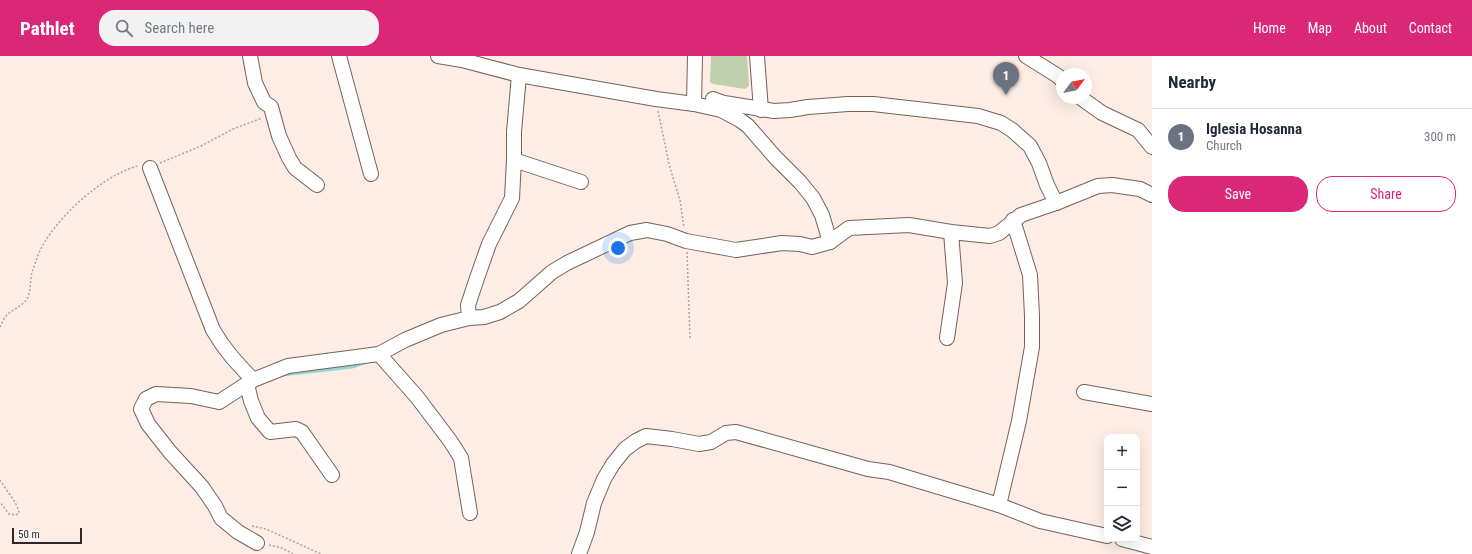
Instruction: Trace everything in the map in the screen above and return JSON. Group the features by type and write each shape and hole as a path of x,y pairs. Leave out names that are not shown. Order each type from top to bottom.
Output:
{"street":[{"path":"250,56 255,83 264,102 271,107 280,136 296,168 317,185"},
{"path":"339,56 370,174"},
{"path":"438,56 462,60 519,75 656,100 694,104 721,110 748,126 775,157 800,182 813,198 822,215 830,242"},
{"path":"694,104 695,56"},
{"path":"757,56 761,110"},
{"path":"1026,56 1056,75"},
{"path":"470,318 468,305 476,278 489,244 512,198 514,132 519,75"},
{"path":"694,104 707,97 724,103 774,111 790,110 808,106 873,104 978,116 1002,123 1030,146 1039,162 1047,185 1056,203"},
{"path":"1089,104 1102,113 1138,130 1152,147"},
{"path":"514,160 581,182"},
{"path":"150,168 213,330 223,348 250,382 251,401 258,418 270,432 296,429 302,432 332,475"},
{"path":"257,543 238,532 221,518 216,506 202,487 170,452 148,424 141,409 146,400 156,394 191,396 219,402 250,382 288,366 379,354 405,340 441,325 470,318 484,317 500,312 519,300 552,272 630,233 647,230 667,234 686,241 736,250 782,244 800,244 812,247 830,242 849,228 908,225 990,236 999,232 1013,220 1032,210 1056,203 1098,186 1112,185 1140,189 1152,195"},
{"path":"999,505 1019,422 1032,347 1030,275 1013,220"},
{"path":"947,338 955,283 952,232"},
{"path":"379,354 417,397 451,442 461,458 470,513"},
{"path":"1084,392 1152,404"},
{"path":"579,554 587,532 594,503 604,479 613,464 625,449 646,436 699,444 711,442 726,433 736,432 868,469 889,472 999,505 1040,521 1104,535"},
{"path":"1132,542 1152,548"}],"path":[{"path":"656,100 670,168 680,200 686,241 690,339"},
{"path":"0,327 6,316 22,305 28,297 32,272 47,237 68,212 84,197 109,180 137,166 147,165 150,168 262,118 271,107"},
{"path":"0,480 19,512 16,515 9,514 0,502"},
{"path":"251,526 266,530 320,554"},
{"path":"257,543 282,548 293,554"}],"green space":[{"path":"711,56 747,56 749,86 745,89 713,84 710,82"}],"waterway":[{"path":"281,375 352,367 367,362"}],"place":[{"name":"Iglesia Hosanna","path":"1006,95"}]}
